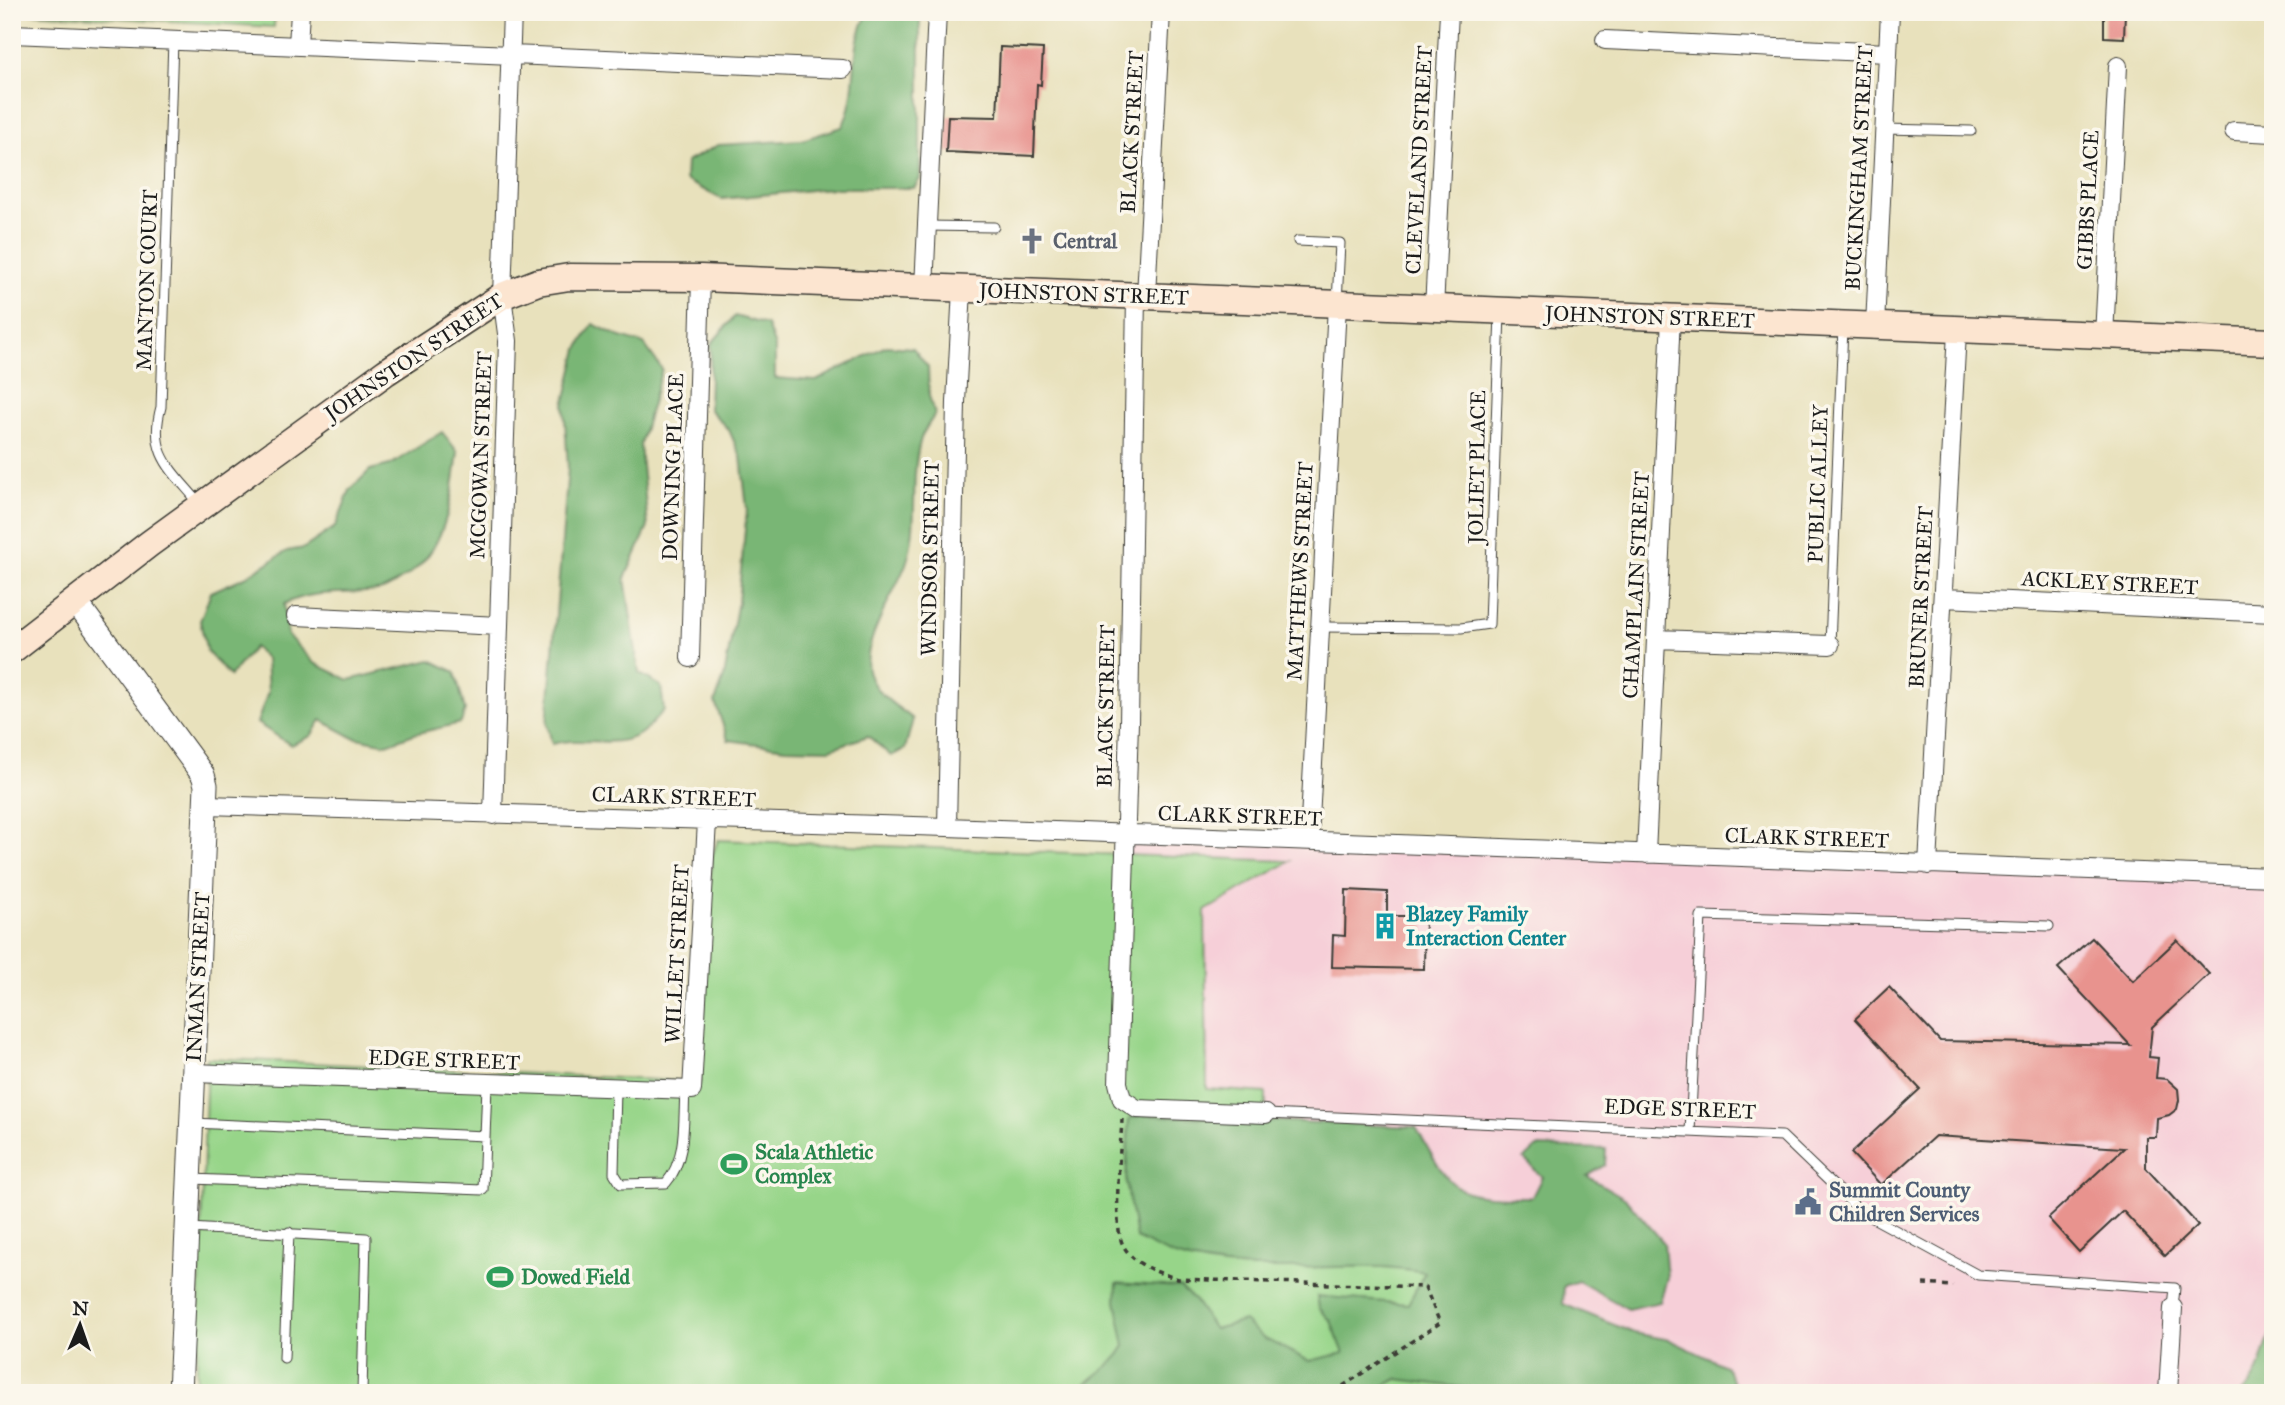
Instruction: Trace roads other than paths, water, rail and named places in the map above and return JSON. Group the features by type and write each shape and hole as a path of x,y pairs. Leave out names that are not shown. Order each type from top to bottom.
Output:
{"main road":[{"name":"JOHNSTON STREET","path":"12,650 201,506 386,372 502,296 538,282 569,277 701,278 2273,342"}],"street":[{"path":"298,45 300,12"},
{"name":"MCGOWAN STREET","path":"493,814 508,341 502,296 512,12"},
{"path":"924,288 937,12"},
{"name":"BLACK STREET","path":"1129,1104 1118,1083 1141,296 1161,12"},
{"name":"CLEVELAND STREET","path":"1434,309 1449,12"},
{"name":"BUCKINGHAM STREET","path":"1875,326 1890,12"},
{"path":"12,34 843,69"},
{"path":"1605,40 1886,53"},
{"name":"GIBBS PLACE","path":"2104,336 2118,66"},
{"path":"2234,131 2273,132"},
{"name":"DOWNING PLACE","path":"690,658 701,278"},
{"name":"WINDSOR STREET","path":"947,827 956,402 962,289"},
{"name":"MATTHEWS STREET","path":"1309,840 1337,305"},
{"name":"CHAMPLAIN STREET","path":"1646,855 1671,317"},
{"name":"BRUNER STREET","path":"1928,865 1945,598 1957,331"},
{"name":"ACKLEY STREET","path":"1945,598 2273,613"},
{"name":"INMAN STREET","path":"76,603 203,775 206,805 180,1393"},
{"path":"296,616 499,626"},
{"path":"1656,639 1830,645"},
{"name":"CLARK STREET","path":"206,805 947,827 2273,877"},
{"name":"WILLET STREET","path":"689,1090 707,821"},
{"name":"EDGE STREET","path":"193,1073 689,1090"},
{"name":"EDGE STREET","path":"1129,1104 1266,1114"},
{"path":"2168,1393 2173,1308"}],"lane":[{"name":"MANTON COURT","path":"173,40 161,407 155,430 156,443 167,463 201,506"},
{"path":"1884,129 1971,131"},
{"path":"927,226 994,227"},
{"path":"1298,241 1340,243 1337,305"},
{"name":"JOLIET PLACE","path":"1320,627 1461,628 1489,624 1500,312"},
{"name":"PUBLIC ALLEY","path":"1830,645 1843,325"},
{"path":"1690,1132 1701,916 2049,926"},
{"path":"189,1179 483,1190 487,1085"},
{"path":"616,1088 614,1173 621,1184 666,1183 675,1172 681,1150 689,1090"},
{"name":"EDGE STREET","path":"1266,1114 1782,1136 1860,1211 1978,1275 2175,1288 2173,1308"},
{"path":"191,1123 485,1136"},
{"path":"187,1228 366,1238 362,1393"},
{"path":"284,1358 289,1232"}],"place":[{"name":"Central","path":"1032,241"},
{"name":"Blazey Family Interaction Center","path":"1385,926"},
{"name":"Scala Athletic Complex","path":"734,1164"},
{"name":"Summit County Children Services","path":"1808,1202"},
{"name":"Dowed Field","path":"500,1277"}]}
